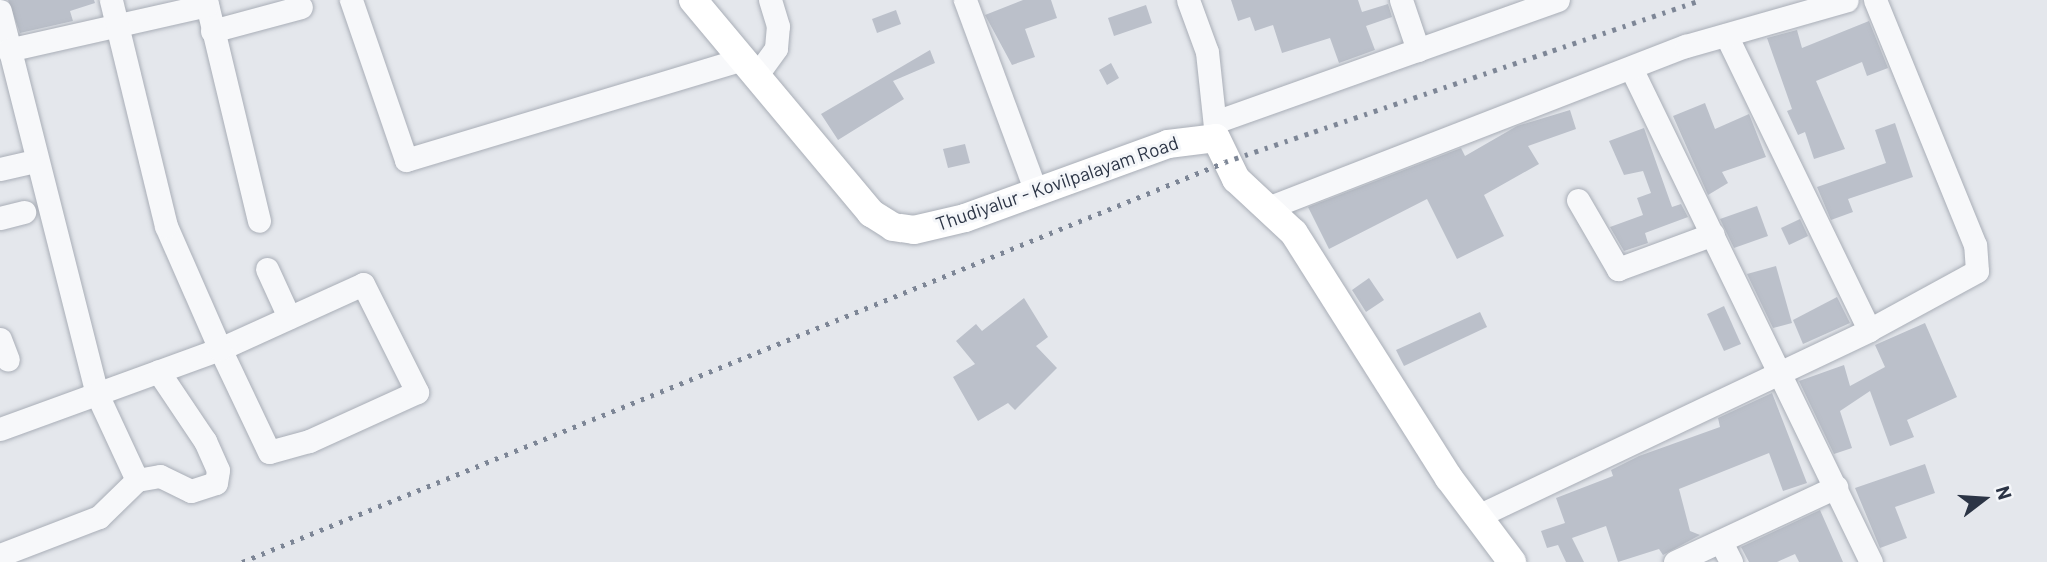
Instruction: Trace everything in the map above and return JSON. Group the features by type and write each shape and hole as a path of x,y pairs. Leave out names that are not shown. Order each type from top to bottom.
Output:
{"main road":[{"name":"Thudiyalur - Kovilpalayam Road","path":"693,0 871,213 893,227 932,227 1215,130"},
{"path":"1215,130 1236,179 1270,207 1294,233 1478,516 1512,562"}],"street":[{"path":"0,429 220,349 363,284 417,391 309,441 269,452 220,349 166,226 111,0"},
{"path":"351,0 406,160 749,68 776,48 778,26 770,0"},
{"path":"965,0 1036,192"},
{"path":"1188,0 1208,52 1215,130 1418,50 1558,0"},
{"path":"1401,0 1418,50"},
{"path":"1270,207 1631,68 1726,35 1847,0"},
{"path":"1478,516 1869,330 1977,271 1975,245 1875,0"},
{"path":"8,50 118,26 206,2 259,221"},
{"path":"212,31 301,7"},
{"path":"0,11 97,394 138,480"},
{"path":"1726,35 1869,330"},
{"path":"1631,68 1781,370 1871,562"},
{"path":"0,169 36,161"},
{"path":"1578,200 1618,269 1713,234"},
{"path":"0,218 24,212"},
{"path":"267,269 289,317"},
{"path":"0,555 99,517 138,480 160,476 191,491 216,483 218,470 205,441 158,371"},
{"path":"1675,562 1726,552 1836,487"}],"building":[{"path":"8,0 94,0 95,3 70,11 73,21 20,33"},
{"path":"1023,0 1051,0 1057,18 1025,29 1035,57 1012,65 985,15"},
{"path":"1231,0 1358,0 1362,12 1388,4 1392,17 1366,26 1375,50 1339,63 1330,38 1282,53 1273,25 1255,31 1250,17 1238,21"},
{"path":"1146,5 1152,23 1114,36 1108,18"},
{"path":"896,10 901,24 877,33 872,19"},
{"path":"1869,21 1888,68 1867,76 1862,62 1816,81 1845,149 1814,159 1805,132 1798,135 1787,111 1792,109 1767,38 1797,30 1802,48"},
{"path":"930,50 935,63 893,81 904,99 838,140 821,114"},
{"path":"1111,63 1119,78 1107,85 1099,70"},
{"path":"1705,103 1715,129 1749,114 1766,157 1722,172 1728,183 1708,195 1673,116"},
{"path":"1570,110 1576,129 1528,146 1539,164 1484,195 1504,236 1457,259 1427,199 1329,249 1308,207 1461,148 1465,156 1517,126"},
{"path":"1895,123 1913,177 1848,199 1853,212 1831,220 1817,187 1886,163 1875,130"},
{"path":"1644,128 1672,207 1681,204 1688,217 1645,233 1648,243 1624,251 1610,227 1643,215 1637,198 1651,193 1643,171 1624,175 1609,141"},
{"path":"965,144 970,163 948,168 943,149"},
{"path":"1757,206 1768,236 1734,248 1720,219"},
{"path":"1800,219 1808,236 1789,245 1781,228"},
{"path":"1776,266 1792,323 1773,328 1747,274"},
{"path":"1369,278 1384,300 1366,312 1352,290"},
{"path":"1837,297 1850,323 1803,344 1793,320"},
{"path":"1024,298 1048,337 1036,346 1057,368 1015,410 1008,403 978,421 953,377 975,364 956,341 976,324 982,331"},
{"path":"1724,306 1741,344 1724,351 1707,314"},
{"path":"1480,312 1487,327 1404,366 1396,350"},
{"path":"1925,323 1957,397 1907,420 1914,437 1890,446 1870,391 1840,411 1852,448 1834,454 1799,381 1844,365 1850,386 1885,367 1875,345"},
{"path":"1772,393 1807,483 1783,491 1769,453 1679,489 1690,531 1700,535 1663,555 1659,549 1618,562 1606,526 1572,538 1584,562 1566,562 1558,545 1547,548 1541,531 1565,523 1556,498 1613,476 1611,470 1639,456 1720,427 1718,418"},
{"path":"1925,464 1935,493 1895,507 1907,538 1880,548 1855,488"},
{"path":"1820,510 1843,562 1799,562 1795,554 1777,562 1749,562 1741,547"}],"railway":[{"path":"242,562 1225,162 1701,0"}]}
